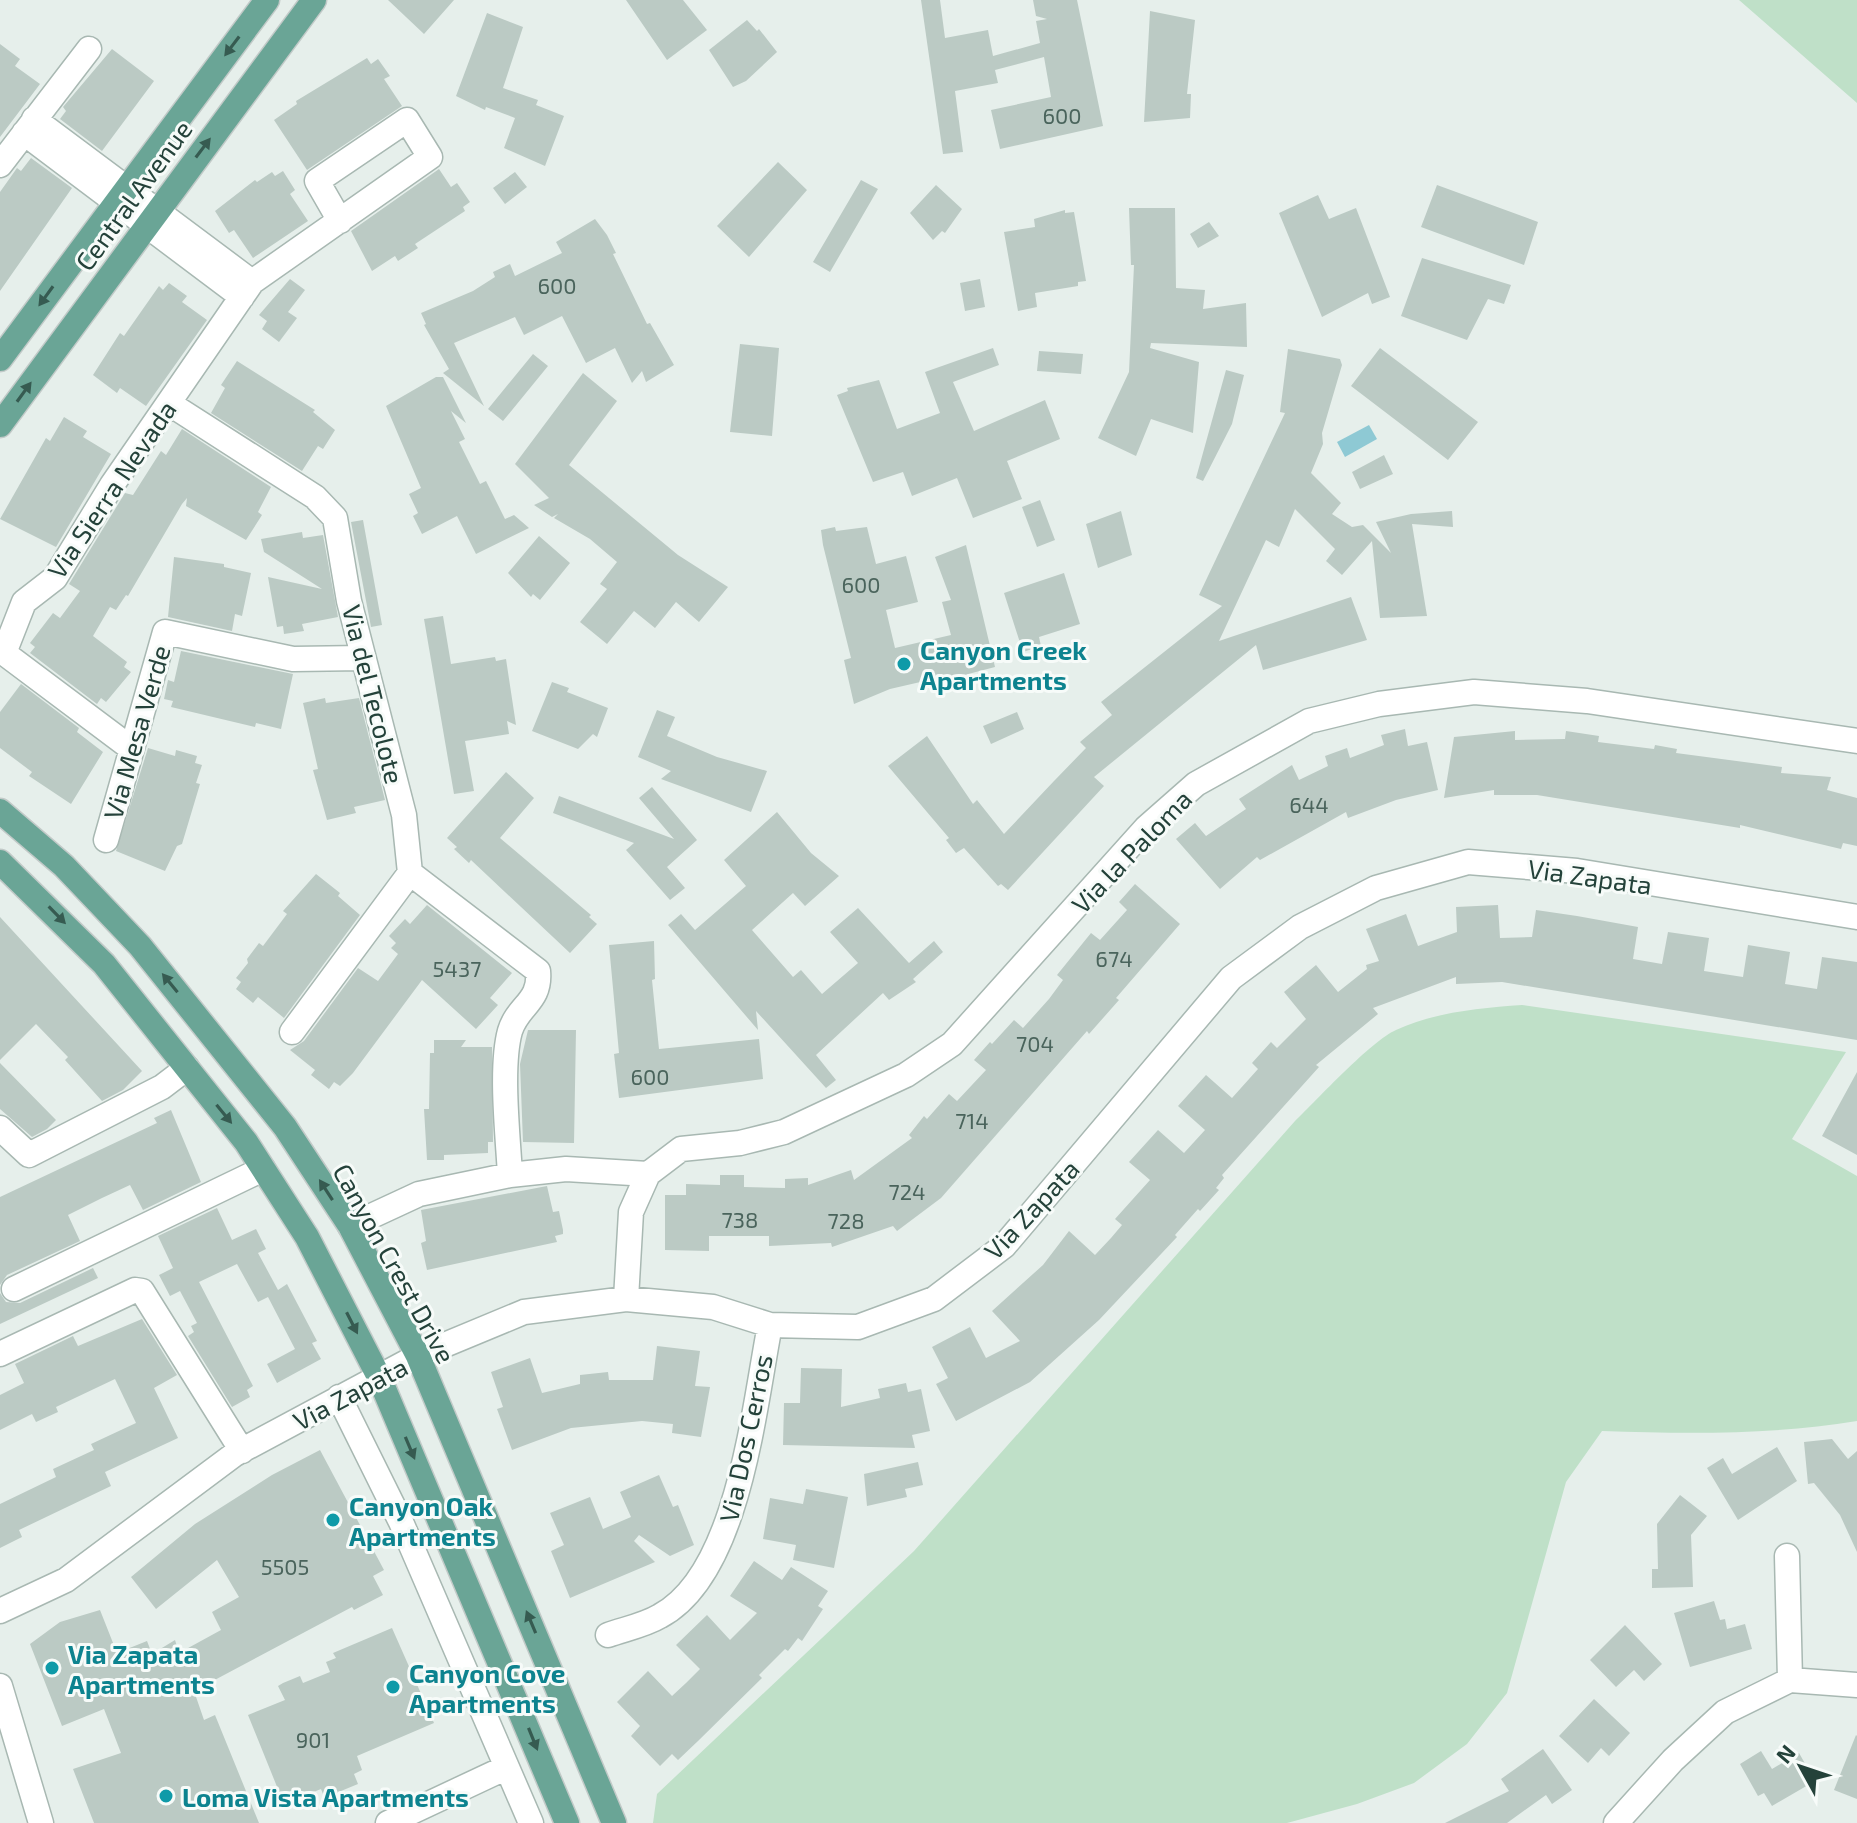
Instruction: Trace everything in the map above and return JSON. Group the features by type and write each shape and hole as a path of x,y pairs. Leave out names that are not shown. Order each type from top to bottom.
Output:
{"main road":[{"name":"Central Avenue","path":"0,359 267,0"},
{"name":"Central Avenue","path":"0,425 314,0"},
{"name":"Canyon Crest Drive","path":"0,811 64,866 140,946 285,1127 350,1226 418,1356 614,1823"},
{"path":"0,862 104,964 263,1169 307,1237 379,1377 567,1823"}],"street":[{"path":"0,165 89,49"},
{"name":"Via Sierra Nevada","path":"132,749 2,658 24,602 55,578 112,485 247,290 430,157 407,120 317,181 340,221"},
{"path":"29,126 247,290"},
{"name":"Via del Tecolote","path":"170,404 315,497 335,518 363,658 404,815 410,873"},
{"name":"Via Mesa Verde","path":"106,840 165,632 293,659 363,658"},
{"name":"Via la Paloma","path":"626,1299 631,1212 648,1174 681,1149 740,1143 784,1132 906,1075 952,1044 1146,828 1196,784 1309,721 1379,704 1474,692 1587,701 1857,741"},
{"name":"Via Zapata","path":"0,1611 66,1580 242,1451 418,1356 524,1312 626,1299 713,1307 770,1325 858,1327 934,1299 1004,1246 1231,978 1300,927 1376,888 1468,862 1577,871 1857,917"},
{"path":"292,1032 410,873 538,971 539,988 510,1031 505,1100 510,1175"},
{"path":"0,1128 29,1155 162,1087 187,1068"},
{"path":"14,1289 263,1169"},
{"path":"350,1226 419,1194 510,1175 566,1169 648,1174"},
{"path":"0,1354 135,1290 142,1291 242,1451"},
{"name":"Via Dos Cerros","path":"608,1635 662,1616 701,1578 723,1538 738,1484 770,1325"},
{"path":"339,1397 401,1522 531,1823"},
{"path":"1787,1556 1790,1680"},
{"path":"1616,1823 1673,1760 1725,1712 1790,1680 1857,1685"},
{"path":"0,1686 41,1823"},
{"path":"388,1823 505,1768"}],"green space":[{"path":"1739,0 1857,0 1857,103"},
{"path":"1522,1005 1846,1052 1792,1139 1857,1176 1857,1421 1793,1429 1730,1432 1602,1431 1566,1482 1507,1693 1467,1744 1414,1783 1357,1804 1287,1823 653,1823 657,1794 914,1551 1295,1121 1359,1058 1385,1036 1426,1019"}],"water":[{"path":"1369,425 1377,439 1345,457 1337,442"}],"building":[{"path":"388,0 454,0 424,34"},
{"path":"626,0 683,0 707,30 667,60"},
{"path":"921,0 940,0 945,38 988,30 993,56 1040,43 1036,21 1047,19 1036,16 1033,0 1077,0 1103,126 1000,149 991,110 1051,97 1044,57 995,70 998,83 955,91 963,152 943,154"},
{"path":"1150,11 1195,20 1187,94 1191,94 1190,118 1144,122"},
{"path":"487,13 523,27 503,88 538,100 536,105 564,116 545,166 504,148 515,118 486,107 485,110 456,96"},
{"path":"747,20 757,31 759,29 777,52 746,81 733,87 709,50"},
{"path":"0,44 20,59 15,66 40,84 0,137"},
{"path":"112,49 154,81 102,151 60,119 66,111 63,107"},
{"path":"367,58 371,64 378,59 390,76 384,79 402,106 307,170 274,120 297,104 296,101"},
{"path":"31,158 72,188 0,291 0,192 17,168 21,171"},
{"path":"778,162 807,190 749,257 717,226"},
{"path":"439,169 451,187 457,183 470,202 463,207 465,211 415,244 418,248 398,261 395,256 372,271 351,231"},
{"path":"283,171 295,190 290,194 308,221 253,258 234,230 229,233 215,211 255,180 257,182 272,172 275,176"},
{"path":"515,172 527,187 505,204 493,188"},
{"path":"861,180 878,189 830,272 813,262"},
{"path":"936,185 962,209 945,233 942,231 933,240 910,213"},
{"path":"1437,185 1538,222 1524,265 1421,227"},
{"path":"1318,195 1329,219 1356,208 1390,297 1372,304 1368,293 1322,317 1279,213"},
{"path":"1129,208 1175,208 1176,288 1205,290 1203,309 1246,303 1247,347 1151,343 1150,348 1199,362 1193,433 1151,419 1136,456 1098,438 1129,372 1134,265 1131,265"},
{"path":"1065,210 1065,213 1074,212 1086,281 1078,282 1078,286 1035,293 1037,307 1018,311 1004,232 1035,227 1034,219"},
{"path":"595,219 616,253 613,254 647,324 650,323 674,365 646,382 642,371 632,383 615,348 586,363 562,316 524,335 515,317 454,343 484,406 443,373 449,369 424,325 421,313 473,291 495,277 493,272 510,264 515,276 562,253 556,242"},
{"path":"1209,222 1219,236 1198,248 1190,234"},
{"path":"1422,258 1511,285 1504,304 1488,299 1467,340 1401,316"},
{"path":"290,279 305,290 288,312 297,318 279,342 262,329 267,321 259,315"},
{"path":"980,279 985,307 965,311 960,283"},
{"path":"169,283 187,296 182,302 207,320 146,406 120,388 117,393 93,375 120,333 124,336 159,286 163,290"},
{"path":"740,344 779,348 772,436 730,432"},
{"path":"993,348 999,365 953,382 974,431 1045,400 1060,439 1007,461 1022,499 973,518 957,478 912,496 903,472 873,482 837,395 848,391 847,388 879,380 897,429 940,413 925,372"},
{"path":"1380,348 1478,422 1448,460 1351,386"},
{"path":"1288,349 1340,359 1342,365 1322,433 1323,444 1311,473 1341,503 1332,514 1352,527 1363,525 1391,553 1376,522 1411,514 1452,511 1453,527 1412,524 1427,616 1380,618 1372,541 1342,575 1326,561 1335,549 1295,509 1279,547 1266,540 1219,641 1351,597 1367,640 1263,670 1256,645 1094,777 1104,786 1008,890 1001,884 998,886 964,848 956,853 946,840 949,838 888,766 927,736 973,804 977,800 1004,834 1086,748 1080,742 1112,715 1101,702 1222,606 1199,595 1285,413 1280,412"},
{"path":"1039,351 1083,354 1081,374 1037,371"},
{"path":"533,354 548,366 503,421 488,409"},
{"path":"237,361 315,410 313,412 335,430 323,449 318,446 302,471 211,413 225,388 221,385"},
{"path":"1226,370 1244,375 1232,424 1203,481 1196,478"},
{"path":"583,373 617,401 569,465 678,555 728,587 699,622 676,602 655,628 634,611 607,644 580,622 607,589 600,584 617,562 590,539 554,518 558,514 552,517 534,505 549,498 515,464"},
{"path":"436,377 443,377 466,423 451,411 465,439 459,442 480,484 486,481 505,519 514,515 529,528 476,554 457,516 422,534 413,516 418,513 409,494 421,488 386,406"},
{"path":"64,417 87,431 83,437 111,454 56,547 0,519 46,438 50,441"},
{"path":"182,429 271,487 258,512 262,515 246,540 186,506 187,498 182,504 128,596 116,610 110,607 93,636 127,662 124,667 131,672 106,702 101,698 97,704 30,653 35,647 30,643 53,613 60,618 80,591 69,584 125,493 133,495 161,451 166,455"},
{"path":"1384,455 1393,474 1360,489 1352,472"},
{"path":"1040,500 1055,540 1037,547 1022,507"},
{"path":"1121,511 1132,555 1098,568 1086,524"},
{"path":"363,520 382,625 371,627 351,522"},
{"path":"835,527 836,531 867,527 876,564 906,556 918,602 886,610 895,648 951,635 942,602 951,600 935,557 966,545 995,667 930,684 929,680 890,689 854,704 844,660 851,658 821,530"},
{"path":"302,532 303,538 323,535 338,617 302,624 304,631 284,634 283,626 277,627 268,577 322,589 264,552 261,539"},
{"path":"539,536 570,563 540,600 533,594 531,597 508,573"},
{"path":"174,557 224,564 224,567 251,573 242,616 235,614 232,631 168,617"},
{"path":"1064,573 1080,624 1039,637 1041,646 1023,652 1004,593"},
{"path":"443,616 451,664 495,657 496,661 506,659 516,725 507,721 509,734 465,741 474,791 454,794 424,619"},
{"path":"181,651 293,674 281,729 256,723 255,727 171,707 173,701 164,699 168,680 174,682"},
{"path":"552,682 569,688 567,692 608,708 597,737 593,734 578,749 532,731"},
{"path":"21,684 79,728 77,732 103,752 71,804 29,776 32,772 0,748 0,712"},
{"path":"325,698 326,703 359,698 385,800 354,807 356,813 327,820 313,770 318,769 303,703"},
{"path":"657,710 675,717 667,736 717,757 767,771 751,812 661,779 671,771 638,757"},
{"name":"Canyon Creek Apartments","path":"1017,712 1024,729 991,744 983,726"},
{"path":"1405,729 1408,746 1427,742 1438,790 1396,800 1348,818 1346,812 1260,860 1257,857 1220,889 1176,839 1195,823 1206,836 1246,809 1239,799 1292,765 1299,780 1328,766 1325,756 1347,748 1350,758 1384,745 1381,735"},
{"path":"1515,731 1515,740 1565,739 1566,731 1599,736 1598,742 1654,749 1655,745 1677,749 1676,753 1782,767 1781,773 1831,777 1827,790 1857,798 1857,846 1843,843 1841,849 1740,825 1740,828 1537,795 1494,795 1494,790 1444,798 1454,737"},
{"path":"148,748 175,756 176,750 197,756 195,763 202,765 196,783 200,784 182,844 177,846 165,871 116,851"},
{"path":"506,772 534,798 500,838 591,915 589,917 597,924 570,953 471,860 469,863 454,849 457,847 447,838"},
{"path":"652,787 697,840 667,867 685,888 670,900 626,850 634,843 553,813 559,796 674,839 639,798"},
{"path":"777,812 811,853 839,876 805,906 793,893 752,930 793,977 801,970 822,994 858,963 830,932 858,908 909,963 934,941 943,952 913,979 916,982 889,1000 883,993 816,1055 836,1080 826,1088 756,1011 758,1030 668,925 681,914 695,930 746,886 724,860"},
{"path":"316,874 340,893 338,896 360,915 284,1018 258,997 253,1003 236,989 241,982 236,978 259,943 263,946 287,914 283,911"},
{"path":"1135,884 1180,924 1116,998 1119,1000 1089,1034 1087,1031 941,1198 897,1231 893,1226 832,1247 831,1243 769,1246 769,1236 709,1236 709,1251 665,1250 665,1195 686,1195 686,1184 720,1185 720,1175 744,1175 744,1187 785,1188 785,1179 808,1178 808,1185 851,1170 854,1180 912,1138 909,1135 924,1116 927,1119 949,1094 957,1101 986,1070 974,1060 990,1042 992,1044 1014,1020 1023,1028 1049,999 1063,980 1057,975 1091,933 1100,940 1127,910 1119,902"},
{"path":"427,905 512,973 490,998 498,1005 476,1029 422,980 353,1073 340,1086 334,1082 329,1089 311,1075 315,1070 290,1050 304,1041 358,968 378,981 398,954 391,948 396,943 389,936 405,919 410,924"},
{"path":"1498,905 1500,938 1532,937 1536,910 1577,916 1638,927 1633,959 1662,964 1668,932 1709,938 1704,971 1743,977 1748,945 1790,952 1785,984 1817,989 1822,957 1857,962 1857,1040 1502,982 1456,984 1456,977 1373,1008 1378,1014 1316,1065 1319,1067 1222,1175 1224,1178 1216,1188 1219,1190 1200,1211 1198,1209 1175,1235 1177,1237 1099,1320 1030,1382 956,1421 936,1384 948,1378 932,1347 970,1327 986,1358 1020,1341 992,1311 1043,1265 1069,1231 1095,1255 1111,1238 1122,1225 1115,1219 1150,1180 1129,1162 1158,1130 1184,1153 1205,1130 1178,1106 1206,1075 1232,1098 1258,1069 1252,1063 1271,1042 1277,1048 1306,1019 1284,992 1316,965 1338,992 1367,969 1366,965 1379,961 1366,929 1406,914 1418,946 1457,932 1456,907"},
{"path":"0,917 142,1071 123,1090 102,1101 65,1060 68,1057 36,1024 0,1060"},
{"path":"654,941 655,979 652,980 659,1049 759,1039 763,1079 619,1098 614,1054 619,1053 609,945"},
{"path":"528,1030 576,1030 574,1143 523,1142 520,1064"},
{"path":"434,1040 466,1040 461,1047 492,1047 493,1142 488,1142 488,1153 444,1155 444,1160 427,1160 424,1109 429,1109 430,1053 434,1053"},
{"path":"0,1063 56,1120 47,1129 32,1137 0,1109"},
{"path":"1857,1072 1857,1155 1822,1136"},
{"path":"171,1110 201,1182 143,1210 130,1185 68,1215 80,1241 7,1275 0,1285 0,1197 157,1123 154,1118"},
{"path":"547,1186 553,1212 559,1211 563,1230 563,1234 555,1236 557,1242 427,1270 421,1243 426,1241 421,1210"},
{"path":"217,1208 232,1240 256,1229 266,1249 258,1253 278,1290 287,1284 317,1341 312,1343 321,1359 277,1383 267,1364 295,1349 268,1297 258,1302 237,1264 199,1282 253,1386 247,1390 250,1397 232,1407 188,1336 194,1332 191,1326 197,1323 180,1291 170,1296 159,1275 173,1268 158,1236"},
{"path":"93,1268 98,1278 0,1324 0,1293 6,1302 20,1303"},
{"path":"142,1319 177,1375 154,1388 178,1438 105,1472 111,1486 19,1530 22,1537 0,1548 0,1504 56,1477 53,1469 94,1450 91,1444 136,1423 115,1379 56,1407 58,1412 36,1422 32,1414 0,1430 0,1395 24,1383 15,1364 73,1336 78,1346"},
{"path":"657,1346 700,1351 695,1386 710,1387 701,1437 672,1433 673,1424 642,1421 571,1428 512,1450 497,1409 503,1407 491,1372 530,1358 542,1393 580,1384 580,1375 608,1372 609,1380 653,1380"},
{"path":"801,1368 842,1369 841,1407 880,1398 878,1389 906,1383 908,1392 921,1389 930,1431 912,1435 915,1448 783,1445 784,1403 800,1403"},
{"path":"1832,1439 1848,1459 1857,1451 1857,1552 1840,1515 1814,1483 1808,1484 1804,1442"},
{"path":"1777,1447 1797,1481 1738,1520 1707,1468 1723,1458 1732,1474"},
{"path":"320,1450 384,1570 373,1576 383,1595 354,1610 352,1607 194,1691 204,1720 215,1715 259,1823 94,1823 73,1769 121,1753 104,1709 62,1726 30,1644 60,1622 100,1610 117,1653 147,1641 152,1654 175,1640 179,1653 221,1630 212,1612 239,1597 217,1560 156,1609 131,1577 195,1524 272,1475"},
{"path":"918,1462 923,1485 905,1489 907,1497 867,1506 864,1474"},
{"path":"659,1475 673,1507 678,1505 694,1545 670,1556 639,1535 634,1541 655,1562 570,1598 551,1551 564,1545 550,1513 590,1497 603,1529 631,1517 620,1492"},
{"path":"806,1489 848,1497 834,1568 793,1560 796,1545 763,1539 770,1498 803,1504"},
{"path":"1680,1495 1707,1516 1691,1535 1693,1587 1652,1588 1652,1569 1658,1569 1657,1524"},
{"path":"754,1561 782,1580 791,1567 828,1591 818,1606 823,1609 802,1641 798,1638 788,1651 785,1649 759,1675 762,1678 678,1760 672,1754 660,1766 631,1736 640,1726 617,1702 648,1671 672,1696 686,1683 700,1669 676,1645 707,1615 730,1640 757,1613 730,1596"},
{"path":"1714,1601 1720,1620 1725,1619 1727,1629 1745,1624 1752,1649 1690,1667 1674,1613"},
{"path":"1625,1625 1662,1664 1644,1681 1634,1670 1616,1687 1590,1660"},
{"path":"392,1628 434,1723 357,1756 362,1770 354,1774 358,1784 341,1791 344,1796 327,1804 321,1789 284,1804 248,1715 285,1700 278,1686 300,1676 303,1683 330,1672 326,1662 336,1658 333,1653"},
{"path":"1594,1699 1630,1733 1609,1756 1601,1748 1588,1763 1559,1736"},
{"path":"1857,1736 1857,1799 1834,1790"},
{"path":"1543,1749 1572,1790 1552,1804 1546,1795 1507,1823 1445,1823 1509,1791 1501,1779"},
{"path":"1761,1751 1772,1769 1799,1753 1815,1781 1772,1806 1764,1793 1758,1796 1740,1764"}],"place":[{"name":"Canyon Creek Apartments","path":"904,664"},
{"name":"Canyon Oak Apartments","path":"333,1520"},
{"name":"Via Zapata Apartments","path":"52,1668"},
{"name":"Canyon Cove Apartments","path":"393,1687"},
{"name":"Loma Vista Apartments","path":"166,1796"}]}
